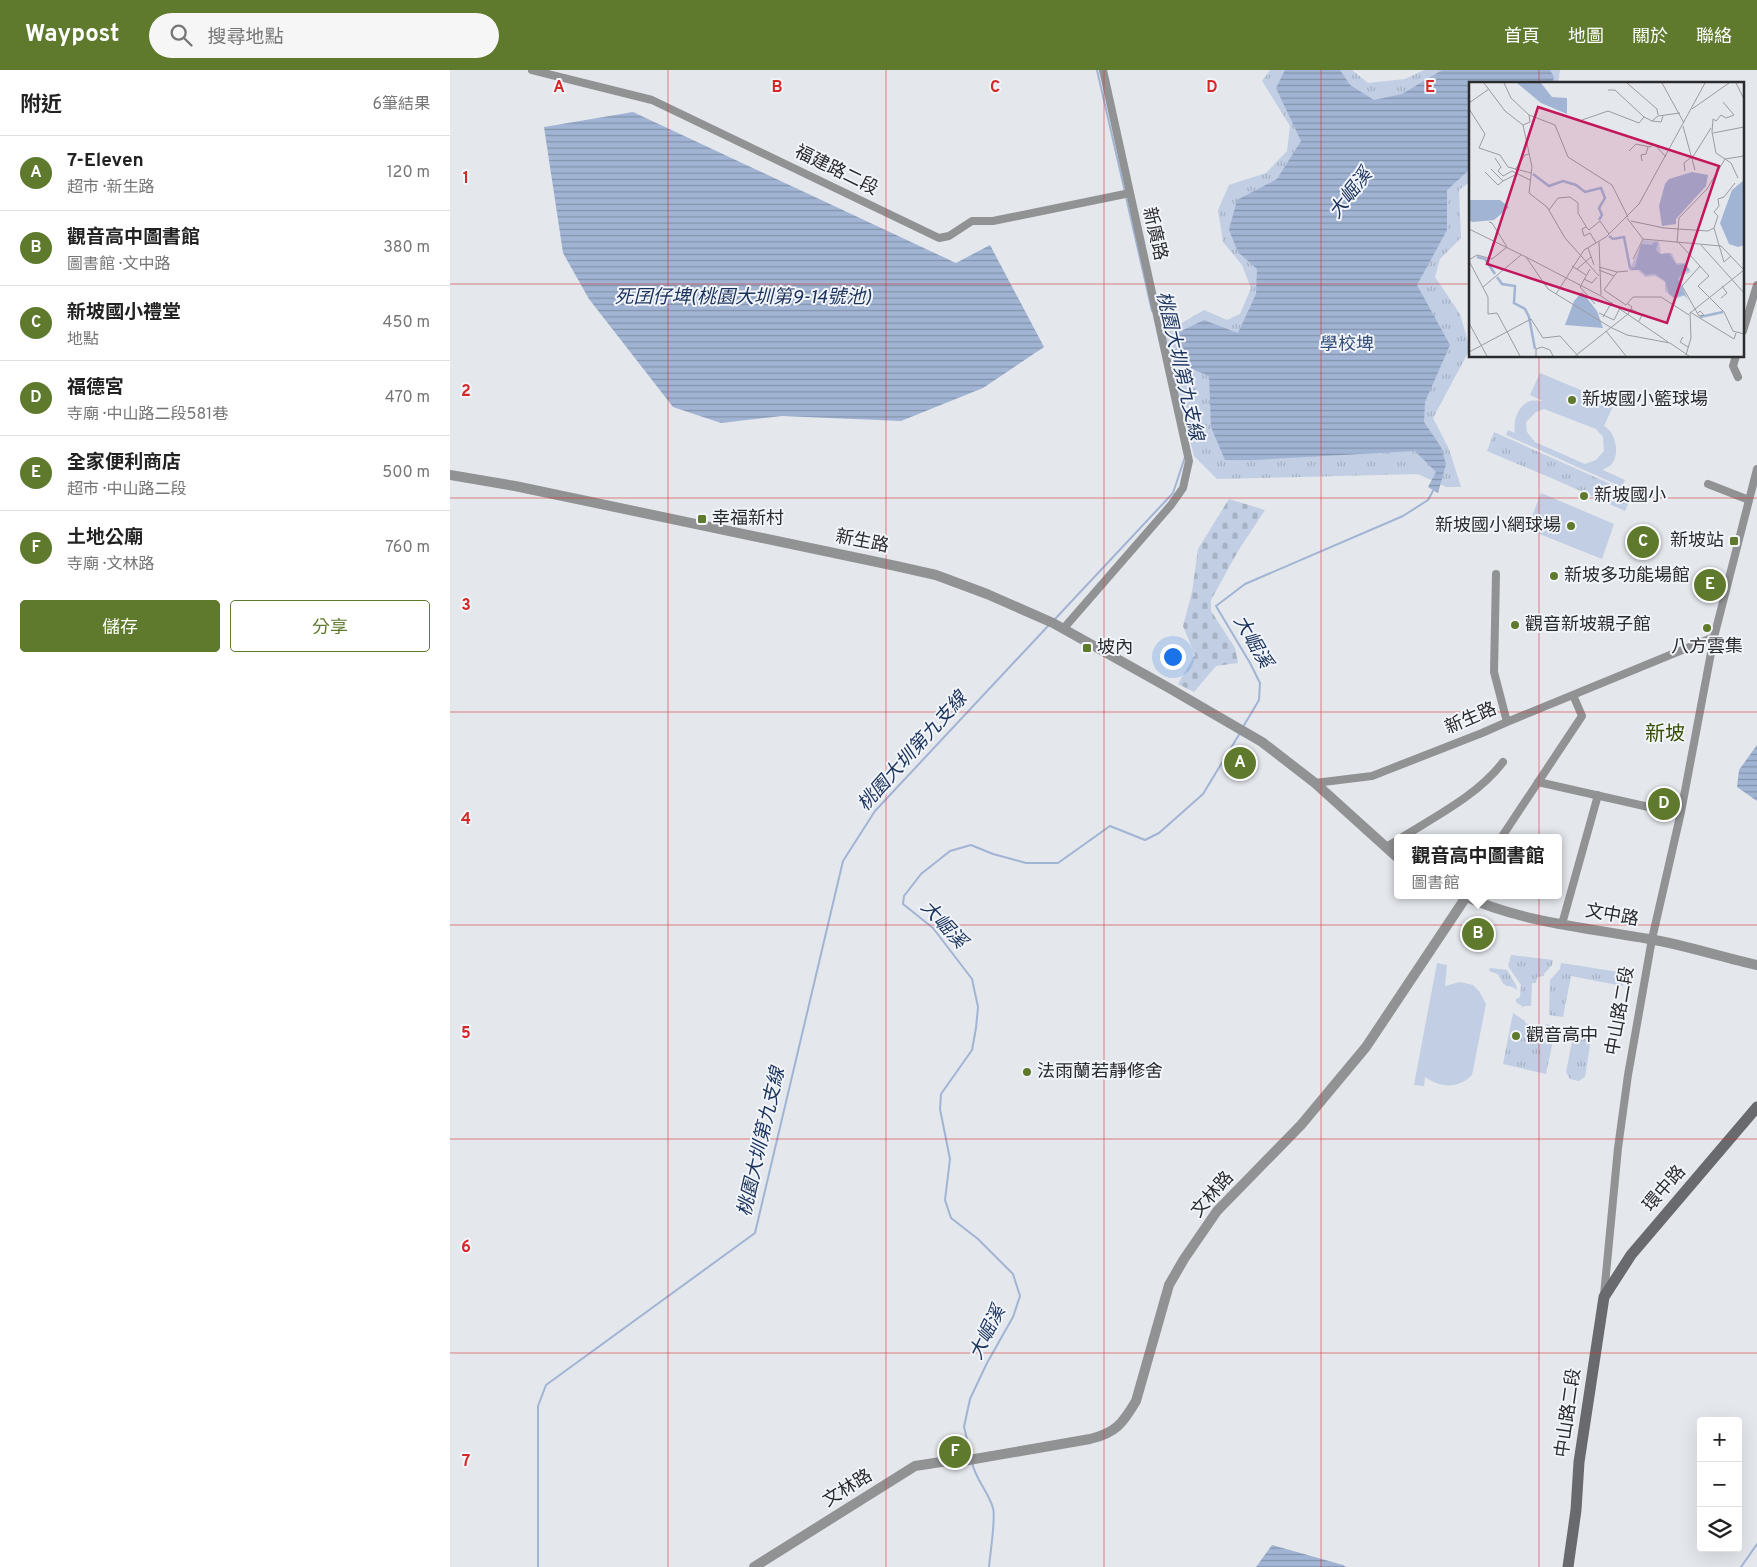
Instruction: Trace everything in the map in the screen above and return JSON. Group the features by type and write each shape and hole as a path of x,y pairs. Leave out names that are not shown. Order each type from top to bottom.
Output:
{"main road":[{"name":"環中路","path":"1604,1297 1631,1255 1757,1107"},
{"name":"中山路二段","path":"1568,1567 1576,1510 1579,1462 1604,1297"}],"street":[{"name":"福建路二段","path":"532,70 652,100 939,238 949,236 972,221 994,221 1130,192"},
{"name":"新廣路","path":"1064,628 1171,505 1182,488 1189,461 1103,70"},
{"path":"1744,328 1757,285"},
{"path":"1735,358 1733,366 1738,377"},
{"name":"中山路二段","path":"1604,1297 1618,1148 1628,1075 1652,939 1681,812 1714,637 1757,469"},
{"name":"新生路","path":"450,474 936,575 987,594 1064,628 1262,742 1314,783 1372,776 1482,734 1573,694 1714,637"},
{"path":"1708,484 1749,500"},
{"path":"1496,574 1494,672 1507,722"},
{"path":"1504,834 1582,716 1573,694"},
{"path":"1408,834 1449,808 1492,776 1503,762"},
{"path":"1538,782 1662,810 1681,812"},
{"path":"1314,783 1394,854"},
{"path":"1562,924 1598,795"},
{"path":"1386,847 1394,842"},
{"name":"文林路","path":"754,1567 915,1466 967,1460 1104,1435 1118,1427 1136,1401 1169,1285 1184,1259 1217,1211 1301,1125 1366,1047 1463,899"},
{"name":"文中路","path":"1473,899 1497,908 1562,924 1652,939 1757,966"}],"green space":[{"name":"學校埤","path":"1270,70 1352,70 1368,83 1405,79 1424,70 1560,70 1558,82 1469,82 1469,182 1459,190 1461,238 1440,259 1435,277 1460,314 1469,346 1469,351 1433,418 1449,449 1461,487 1446,487 1418,474 1217,479 1194,456 1163,336 1204,310 1227,320 1240,314 1251,288 1242,265 1223,242 1218,210 1229,185 1266,173 1287,151 1290,126 1262,81"},
{"path":"1540,373 1614,404 1604,426 1612,433 1616,444 1616,451 1613,462 1603,470 1625,480 1622,487 1506,435 1508,430 1515,433 1515,419 1522,406 1530,401 1543,401 1530,395","holes":["1544,409 1596,429 1603,437 1604,451 1596,460 1585,464 1535,442 1527,432 1526,422 1536,412"]},
{"path":"1494,432 1633,494 1625,511 1487,451"},
{"name":"新坡國小網球場","path":"1541,493 1614,524 1602,559 1527,529"},
{"path":"1229,499 1265,510 1238,551 1211,600 1211,611 1235,648 1238,663 1216,666 1194,692 1178,684 1195,655 1183,626 1192,592 1198,549"},
{"path":"1511,955 1553,960 1552,965 1544,976 1537,977 1536,983 1532,983 1531,1006 1523,1007 1516,1002 1516,999 1520,997 1521,985 1508,966"},
{"path":"1437,963 1447,965 1445,986 1460,982 1473,985 1479,991 1486,1004 1472,1075 1467,1080 1455,1085 1443,1085 1425,1077 1424,1086 1414,1085"},
{"path":"1561,963 1625,973 1623,986 1571,976 1563,1017 1549,1015 1550,980 1560,969"},
{"path":"1490,968 1507,970 1517,990 1505,985 1498,974 1489,971"},
{"path":"1513,1013 1525,1021 1525,1023 1534,1027 1545,1029 1546,1024 1558,1027 1556,1036 1554,1036 1546,1074 1503,1064"},
{"path":"1578,1037 1585,1037 1590,1045 1585,1077 1579,1081 1570,1079 1566,1072 1572,1042"}],"water":[{"name":"學校埤","path":"1285,70 1340,70 1350,85 1374,100 1402,94 1442,70 1550,70 1554,77 1553,82 1469,82 1469,170 1447,190 1447,230 1417,285 1450,345 1425,402 1424,422 1441,447 1446,464 1438,493 1428,487 1436,472 1415,451 1225,460 1211,427 1209,376 1182,365 1175,334 1204,320 1238,333 1256,294 1257,269 1238,252 1229,230 1237,200 1277,179 1301,141 1276,88"},
{"name":"死囝仔埤(桃園大圳第9-14號池)","path":"633,112 956,263 990,245 1044,347 983,388 901,421 782,416 721,423 673,407 589,299 563,253 544,127"},
{"path":"1757,745 1757,801 1737,787 1739,770"},
{"path":"1272,1545 1343,1565 1346,1567 1256,1567"}],"waterway":[{"name":"桃園大圳第九支線","path":"1097,70 1125,192"},
{"name":"桃園大圳第九支線","path":"1126,197 1152,311"},
{"name":"桃園大圳第九支線","path":"1055,619 1173,493 1185,457"},
{"name":"大崛溪","path":"1243,727 1259,700 1260,683 1216,606 1245,584 1403,516 1428,500 1434,489"},
{"name":"桃園大圳第九支線","path":"538,1567 538,1406 546,1385 755,1233 843,861 875,811 1048,626"},
{"name":"大崛溪","path":"971,1455 964,1427 970,1399 987,1363 1013,1317 1020,1296 1013,1274 978,1239 951,1218 945,1200 950,1159 940,1109 941,1094 972,1050 978,1007 972,979 933,928 903,904 904,896 921,874 950,851 971,845 993,854 1026,863 1058,863 1110,826 1145,840 1159,833 1203,794 1240,733"},
{"name":"大崛溪","path":"972,1462 994,1513 989,1567"},
{"path":"1741,1567 1757,1544"}],"place":[{"name":"新坡國小籃球場","path":"1572,400"},
{"name":"新坡國小","path":"1584,496"},
{"name":"幸福新村","path":"702,519"},
{"name":"新坡國小網球場","path":"1571,526"},
{"name":"新坡站","path":"1734,541"},
{"name":"新坡國小禮堂","path":"1643,542"},
{"name":"新坡多功能場館","path":"1554,576"},
{"name":"全家便利商店","path":"1710,585"},
{"name":"觀音新坡親子館","path":"1515,625"},
{"name":"八方雲集","path":"1707,628"},
{"name":"坡內","path":"1087,648"},
{"name":"7-Eleven","path":"1240,763"},
{"name":"福德宮","path":"1664,804"},
{"name":"觀音高中圖書館","path":"1478,934"},
{"name":"觀音高中","path":"1516,1036"},
{"name":"法雨蘭若靜修舍","path":"1027,1072"},
{"name":"土地公廟","path":"955,1452"}],"district":[{"name":"新坡","path":"1665,735"}]}
